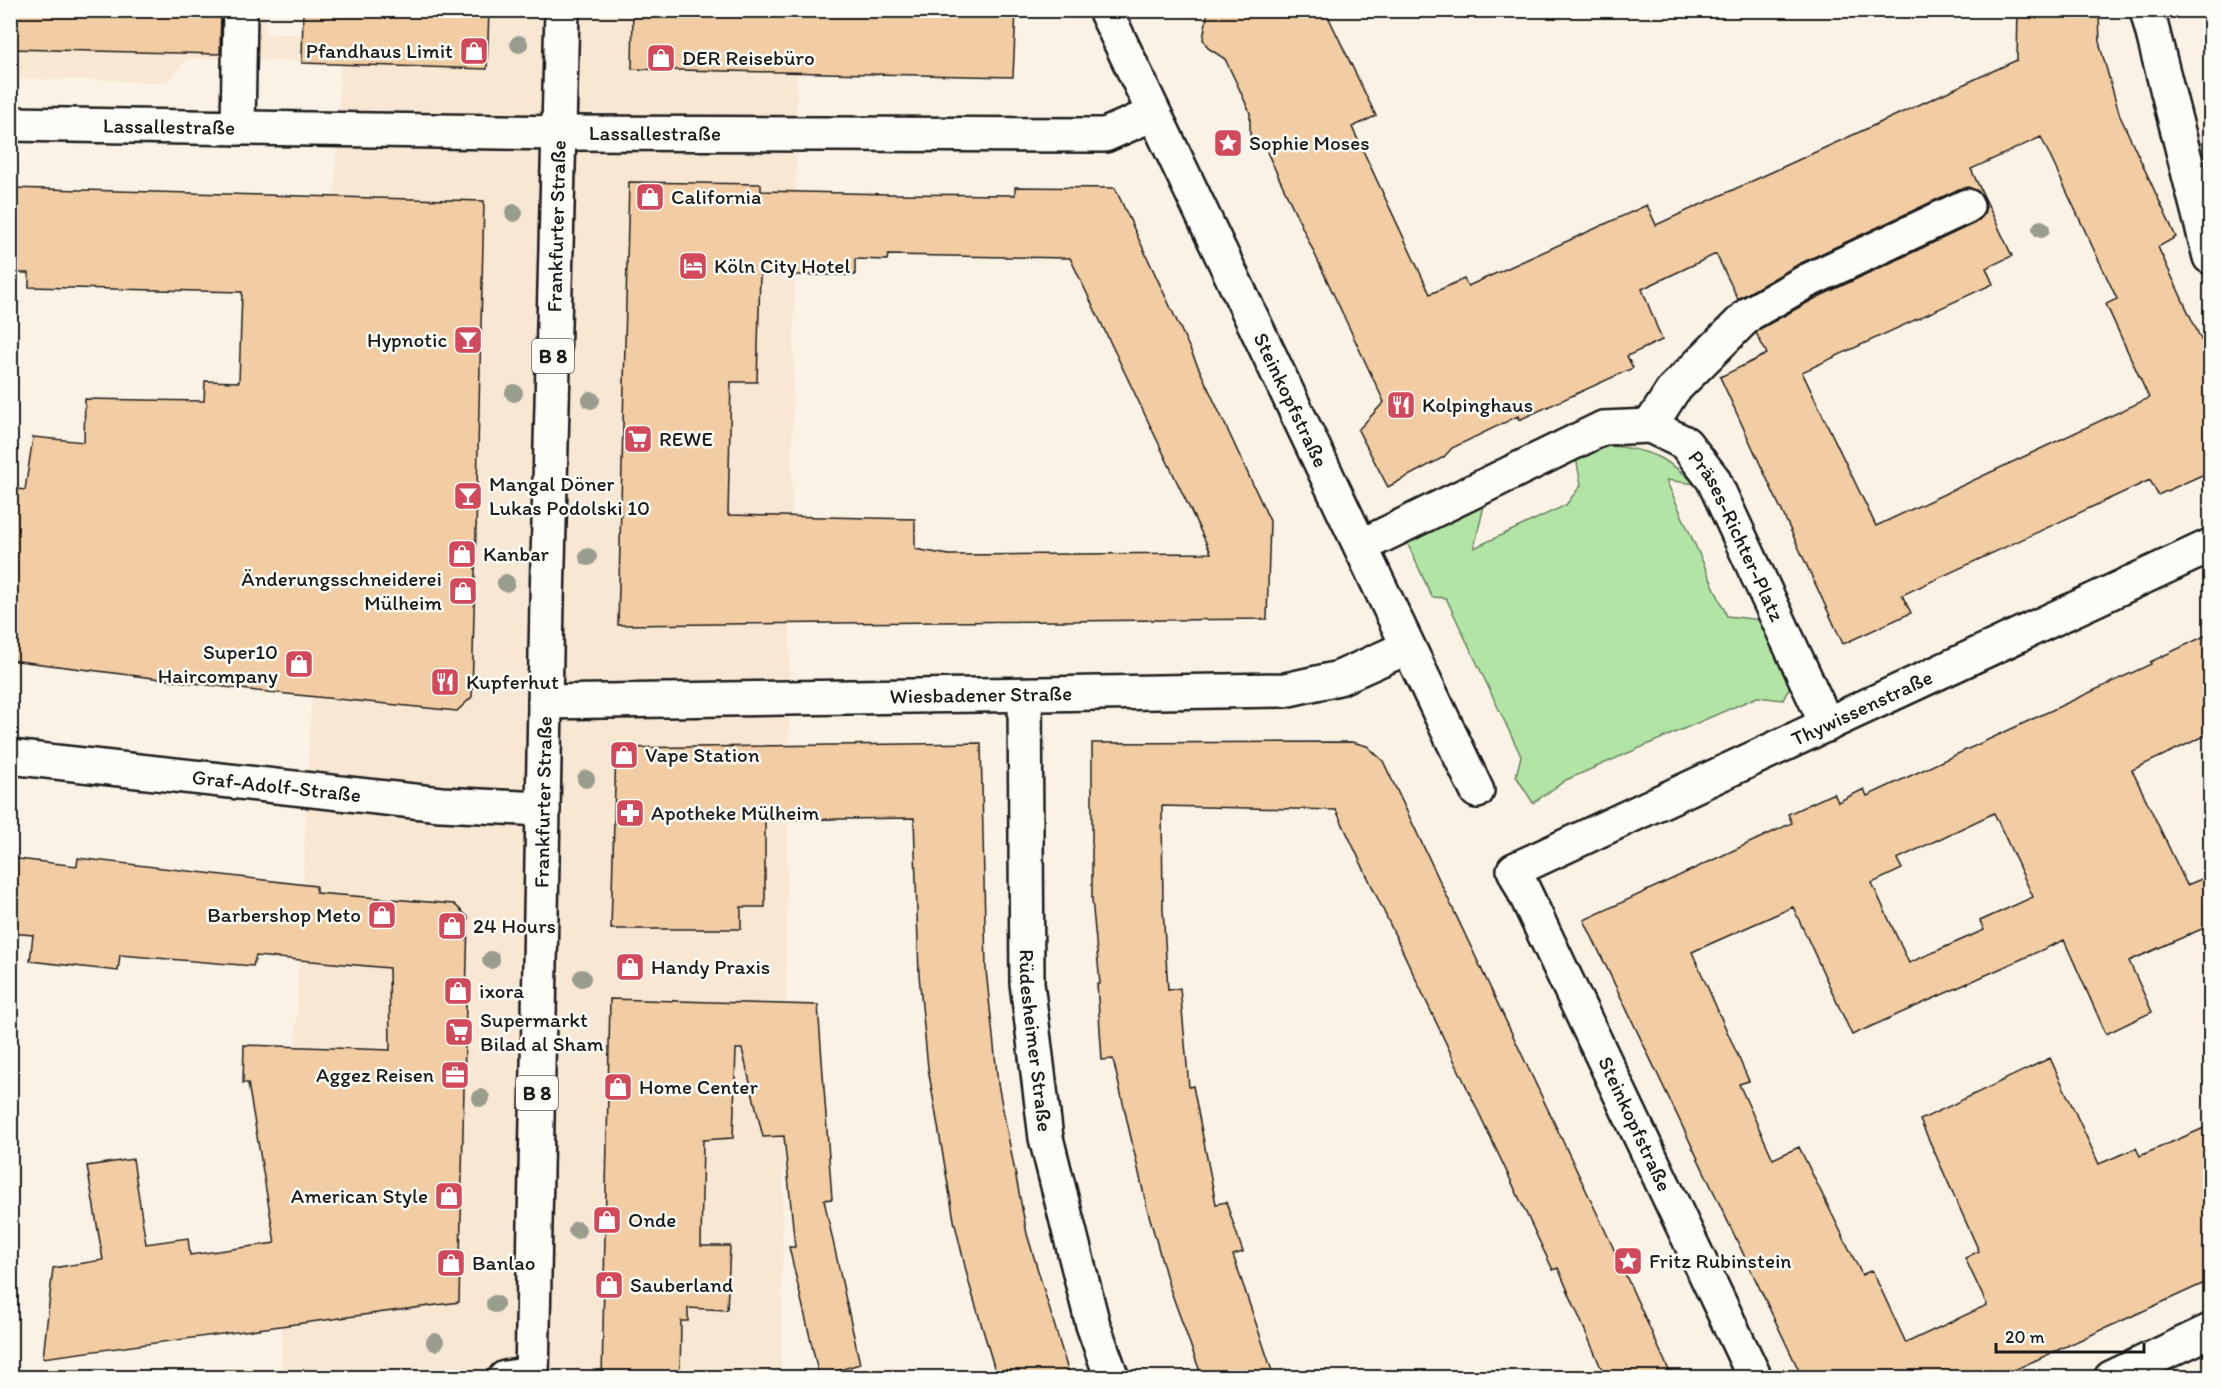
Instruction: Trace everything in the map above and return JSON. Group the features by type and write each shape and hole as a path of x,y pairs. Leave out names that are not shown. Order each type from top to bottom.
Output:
{"street":[{"path":"238,128 240,10"},
{"name":"Frankfurter Straße","path":"523,1376 543,808 562,10"},
{"name":"Steinkopfstraße","path":"1105,10 1477,791"},
{"path":"2147,10 2211,257"},
{"name":"Lassallestraße","path":"10,124 559,133 1106,135 1153,114"},
{"path":"1650,426 1673,390 1749,314 1807,281 1966,206"},
{"name":"Präses-Richter-Platz","path":"1361,546 1603,429 1650,426 1685,443 1713,479 1827,725"},
{"name":"Thywissenstraße","path":"1514,870 2211,546"},
{"name":"Wiesbadener Straße","path":"545,702 1285,690 1339,678 1408,647"},
{"name":"Rüdesheimer Straße","path":"1025,695 1028,995 1046,1138 1093,1325 1112,1377"},
{"name":"Graf-Adolf-Straße","path":"10,757 476,808 543,808"},
{"name":"Steinkopfstraße","path":"1514,870 1755,1377"},
{"path":"2111,1377 2211,1330"}],"shaded area":[{"path":"11,11 266,11 266,34 302,35 302,61 187,58 167,82 11,78"},
{"path":"343,11 798,11 781,1377 280,1378"}],"green space":[{"path":"1611,446 1624,447 1657,457 1696,484 1666,480 1727,616 1761,620 1788,678 1789,688 1783,700 1757,697 1566,780 1533,803 1516,776 1521,756 1446,598 1432,597 1405,538 1486,497 1474,548 1566,505 1581,485 1575,452"}],"building":[{"path":"10,10 221,10 220,54 10,49"},
{"path":"303,10 489,10 487,69 302,63"},
{"path":"633,10 1016,10 1013,77 632,69"},
{"path":"1208,10 1325,10 1376,116 1352,127 1430,294 1464,279 1468,286 1647,205 1656,225 2017,60 2018,10 2099,10 2100,46 2120,116 2176,237 2158,247 2211,361 2211,471 2158,495 2150,480 1902,595 1911,613 1843,644 1720,377 1767,354 1756,333 1760,329 1816,298 1975,223 1983,216 1986,207 1978,191 1968,187 1959,189 1799,264 1738,299 1716,254 1642,289 1662,340 1627,356 1633,368 1519,420 1518,416 1452,448 1444,457 1388,487 1358,430 1384,402 1266,150 1250,135 1250,113 1225,59 1208,48 1203,39","holes":["2041,137 2117,299 2106,304 2149,398 1876,526 1802,372 1993,284 1986,268 2012,256 1971,169"]},
{"path":"629,182 761,184 761,191 888,194 1015,195 1015,187 1115,188 1270,521 1267,619 618,625","holes":["888,255 1070,258 1211,553 949,555 915,549 915,519 728,515 731,382 757,382 760,275 855,275 855,259 887,260"]},
{"path":"10,188 484,201 472,697 457,711 257,691 10,660 10,488 25,490 33,437 84,442 85,399 204,401 205,381 239,382 242,292 29,287 29,273 10,273"},
{"path":"2211,633 2211,733 2132,770 2187,885 2211,875 2211,925 2129,961 2152,1012 2106,1034 2064,940 1852,1035 1793,907 1692,952 1749,1081 1739,1084 1773,1159 1799,1147 1862,1275 1872,1270 1906,1343 1987,1305 1965,1258 1979,1251 1920,1120 2050,1058 2099,1164 2136,1148 2140,1156 2211,1125 2211,1280 1999,1377 1802,1377 1584,920 1792,823 1788,814 1834,793 1838,802 1864,789 1867,796 2151,664 2150,662","holes":["1994,813 2033,897 1980,921 1984,930 1909,963 1872,883 1902,869 1897,859"]},
{"path":"1352,742 1367,746 1383,761 1672,1377 1605,1377 1558,1268 1553,1270 1336,810 1162,806 1163,909 1168,990 1180,988 1189,1087 1193,1086 1216,1204 1226,1202 1243,1252 1233,1255 1274,1377 1202,1377 1169,1286 1147,1208 1113,1059 1102,1060 1097,984 1100,984 1092,899 1092,743"},
{"path":"981,743 986,970 998,1084 1027,1234 1070,1377 997,1377 969,1283 954,1220 928,1068 919,975 914,818 765,820 765,907 741,907 741,929 611,929 616,748"},
{"path":"10,858 77,866 78,858 316,886 316,893 454,904 468,917 459,1302 43,1358 53,1268 103,1260 87,1166 133,1159 146,1244 188,1238 190,1255 275,1243 248,1083 243,1083 244,1045 390,1050 389,968 256,956 253,966 120,955 118,971 30,961 33,935 10,933"},
{"path":"610,999 818,1005 832,1199 824,1200 860,1364 819,1376 789,1247 795,1247 784,1136 763,1137 742,1049 736,1049 733,1138 703,1140 701,1246 730,1246 727,1310 688,1308 688,1321 681,1321 680,1377 602,1377"}],"place":[{"name":"Pfandhaus Limit","path":"474,51"},
{"name":"DER Reisebüro","path":"661,58"},
{"name":"Sophie Moses","path":"1228,143"},
{"name":"California","path":"650,197"},
{"name":"Köln City Hotel","path":"693,266"},
{"name":"Hypnotic","path":"468,340"},
{"name":"Kolpinghaus","path":"1401,405"},
{"name":"REWE","path":"638,439"},
{"name":"Mangal Döner Lukas Podolski 10","path":"468,496"},
{"name":"Kanbar","path":"462,554"},
{"name":"Änderungsschneiderei Mülheim","path":"463,591"},
{"name":"Super10 Haircompany","path":"299,664"},
{"name":"Kupferhut","path":"445,682"},
{"name":"Vape Station","path":"624,755"},
{"name":"Apotheke Mülheim","path":"630,813"},
{"name":"Barbershop Meto","path":"382,915"},
{"name":"24 Hours","path":"452,926"},
{"name":"Handy Praxis","path":"630,967"},
{"name":"ixora","path":"458,991"},
{"name":"Supermarkt Bilad al Sham","path":"459,1032"},
{"name":"Aggez Reisen","path":"455,1075"},
{"name":"Home Center","path":"618,1087"},
{"name":"American Style","path":"449,1196"},
{"name":"Onde","path":"607,1220"},
{"name":"Fritz Rubinstein","path":"1628,1261"},
{"name":"Banlao","path":"451,1263"},
{"name":"Sauberland","path":"609,1285"}]}
